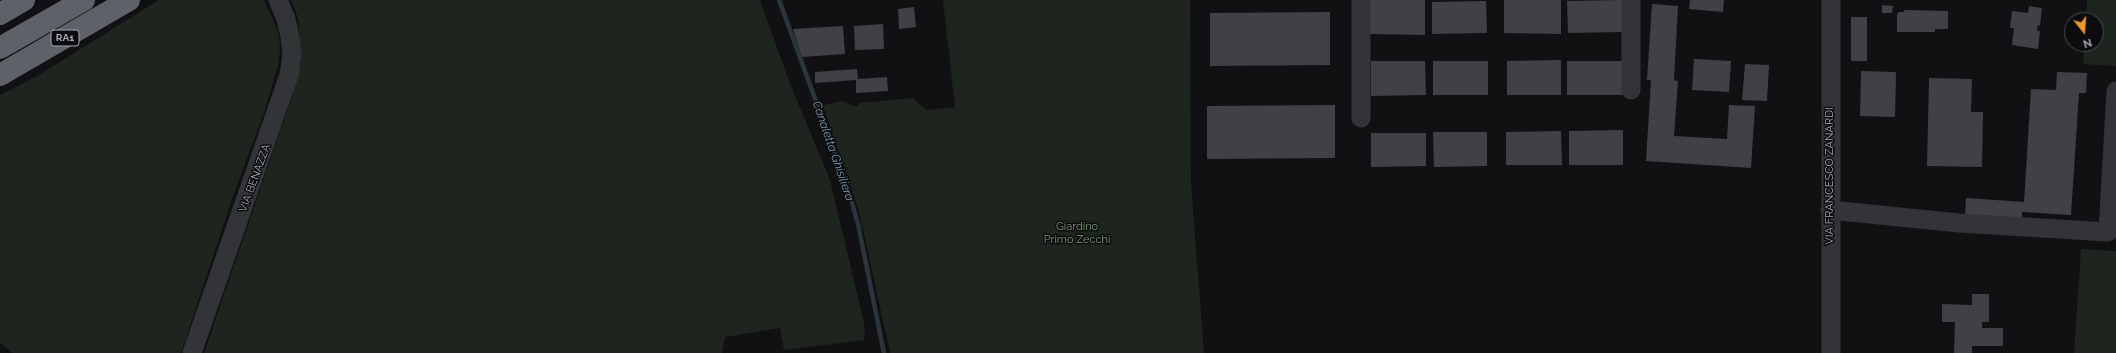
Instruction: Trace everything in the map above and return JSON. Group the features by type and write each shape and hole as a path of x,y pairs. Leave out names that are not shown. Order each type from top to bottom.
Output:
{"highway":[{"path":"0,14 24,0"},
{"path":"0,48 84,0"},
{"name":"RA1","path":"0,75 129,0"}],"street":[{"name":"VIA BENAZZA","path":"192,353 289,75 292,54 290,37 286,19 278,0"},
{"path":"1361,0 1361,118"},
{"path":"1631,0 1631,90"},
{"name":"VIA FRANCESCO ZANARDI","path":"1830,353 1831,0"},
{"path":"1830,210 1959,223 2112,232 2116,90"}],"green space":[{"path":"159,0 264,0 278,31 280,46 279,62 264,113 232,199 181,353 12,353 0,343 0,95 39,75"},
{"path":"291,0 760,0 789,81 830,180 865,328 864,340 784,350 780,328 725,337 722,353 204,353 292,97 301,60 298,18"},
{"name":"Giardino Primo Zecchi","path":"943,0 1190,0 1191,184 1204,353 890,353 859,211 823,105 843,101 857,107 861,103 913,98 926,110 955,107"},
{"path":"2087,0 2116,0 2116,66 2083,64 2084,52 2104,52 2104,12 2086,12"},
{"path":"2081,249 2116,251 2116,353 2074,353"}],"building":[{"path":"1369,0 1425,0 1425,35 1369,34"},
{"path":"1504,0 1561,0 1561,34 1504,33"},
{"path":"1622,0 1622,32 1568,33 1567,1"},
{"path":"1690,0 1724,0 1723,12 1689,9"},
{"path":"1486,1 1487,33 1432,34 1432,2"},
{"path":"1652,4 1678,6 1674,80 1678,81 1674,136 1727,139 1729,105 1755,106 1751,168 1646,161 1651,80 1647,80"},
{"path":"1882,5 1893,6 1892,13 1882,13"},
{"path":"2029,6 2042,8 2040,26 2038,25 2037,31 2040,31 2038,49 2012,45 2014,28 2010,28 2012,11 2028,13"},
{"path":"914,7 916,27 899,29 898,9"},
{"path":"1904,10 1948,11 1948,29 1935,29 1935,32 1897,32 1897,14 1899,12 1904,12"},
{"path":"1330,12 1330,65 1210,66 1210,13"},
{"path":"1851,17 1867,17 1867,61 1851,61"},
{"path":"883,24 884,49 855,50 854,26"},
{"path":"843,26 845,54 802,57 793,29"},
{"path":"1694,59 1731,61 1729,92 1692,90"},
{"path":"1561,60 1561,95 1507,95 1507,61"},
{"path":"1371,61 1425,61 1426,95 1371,96"},
{"path":"1433,61 1488,61 1488,95 1433,95"},
{"path":"1567,61 1622,61 1622,95 1567,95"},
{"path":"1745,64 1769,65 1767,101 1742,100"},
{"path":"857,69 858,79 887,77 888,91 856,93 856,80 815,83 815,72"},
{"path":"1861,71 1896,72 1895,117 1860,116"},
{"path":"2057,72 2087,73 2086,93 2079,93 2071,215 2022,212 2022,219 1965,215 1966,198 2024,202 2031,89 2056,90"},
{"path":"1929,78 1972,79 1971,112 1983,112 1982,167 1927,166"},
{"path":"1335,105 1335,158 1207,159 1207,106"},
{"path":"1623,130 1623,165 1569,165 1569,131"},
{"path":"1561,131 1562,165 1506,165 1506,132"},
{"path":"1433,132 1487,132 1487,166 1434,167"},
{"path":"1371,133 1426,133 1426,166 1371,167"},
{"path":"1972,294 1989,294 1989,322 1982,322 1982,328 2003,328 2003,346 1972,346 1972,353 1954,353 1955,322 1942,322 1942,304 1972,305"}],"waterway":[{"name":"Canaletta Ghisiliera","path":"779,0 848,189 858,224 884,353"}]}
